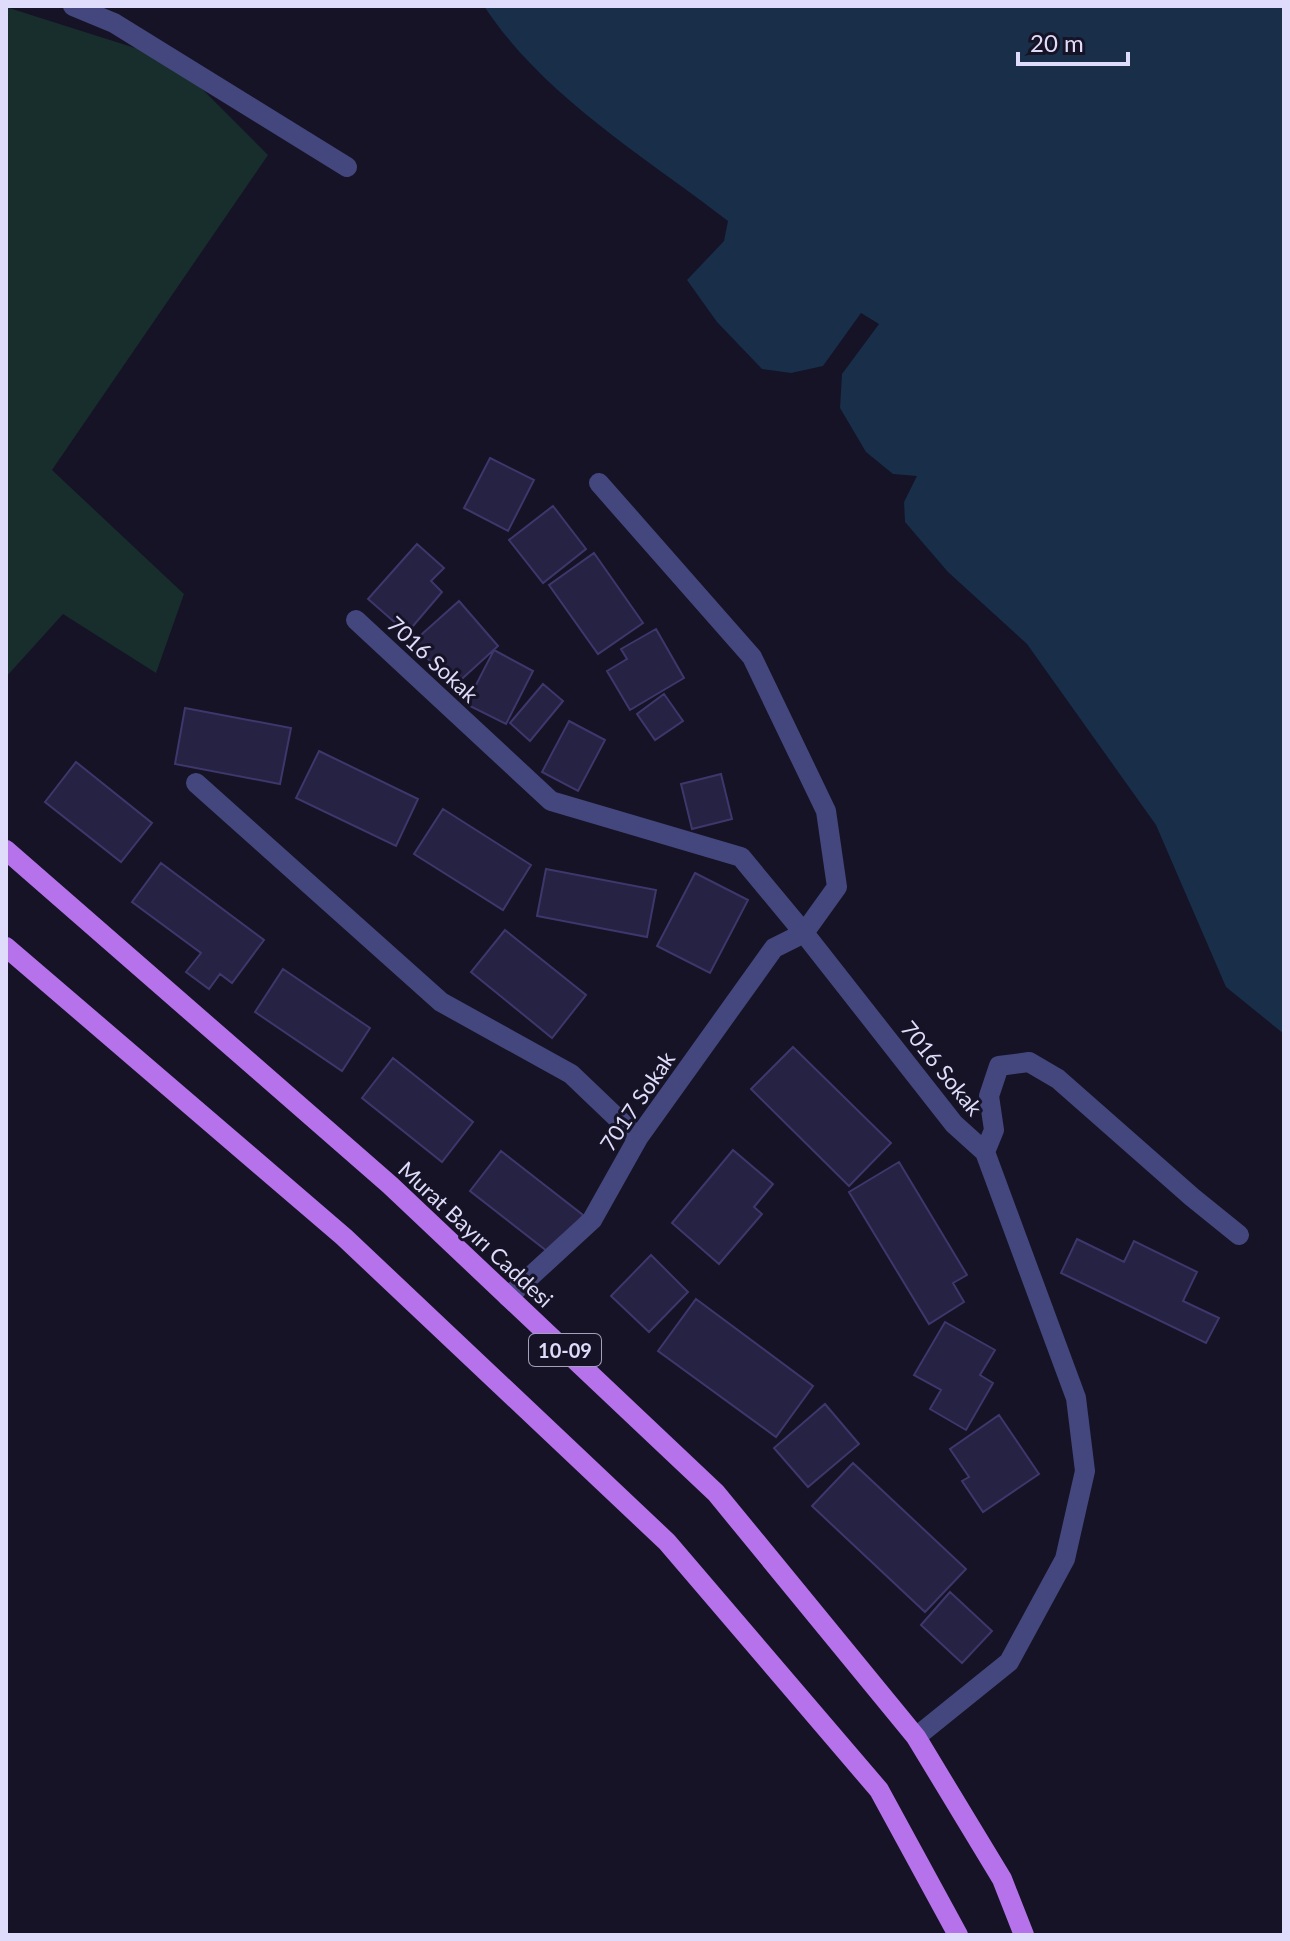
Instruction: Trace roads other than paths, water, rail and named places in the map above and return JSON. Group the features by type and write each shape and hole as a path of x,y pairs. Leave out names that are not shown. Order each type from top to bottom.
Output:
{"main road":[{"name":"Murat Bayırı Caddesi","path":"6,850 378,1175 716,1493 916,1737 1002,1879 1024,1935"},
{"name":"10-09","path":"6,947 344,1237 667,1542 879,1790 958,1935"}],"street":[{"path":"73,6 114,23 347,167"},
{"path":"599,483 752,657 826,811 837,887 804,933"},
{"name":"7016 Sokak","path":"356,620 551,801 741,857 954,1124 985,1152 1076,1398 1085,1471 1065,1559 1009,1662 916,1737"},
{"path":"196,783 441,1002 571,1074 638,1138"},
{"name":"7017 Sokak","path":"508,1297 592,1220 638,1138 774,948 804,933"},
{"path":"985,1152 994,1130 989,1096 999,1066 1029,1062 1058,1079 1239,1235"}],"water":[{"path":"484,6 1284,6 1284,1034 1226,987 1156,825 1027,644 948,572 905,522 904,502 917,476 893,474 866,452 840,408 842,374 879,324 861,313 823,366 791,373 762,369 717,322 687,280 724,241 728,221 565,96 508,38"}]}
